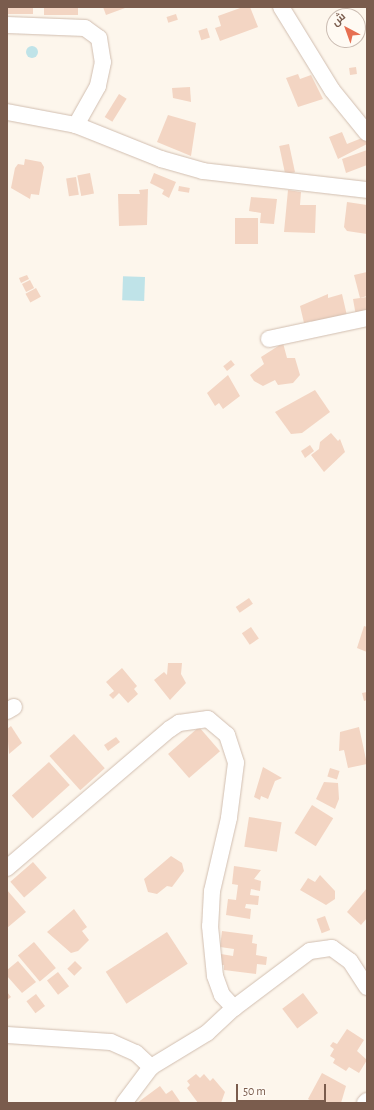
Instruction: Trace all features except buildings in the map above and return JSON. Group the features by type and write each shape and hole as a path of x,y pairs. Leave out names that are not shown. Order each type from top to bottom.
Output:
{"street":[{"path":"281,7 332,90 367,133"},
{"path":"7,25 85,28 99,38 103,62 98,86 76,125"},
{"path":"7,112 76,125 161,159 203,171 367,190"},
{"path":"268,339 367,318"},
{"path":"7,868 170,729 179,723 208,718 227,735 236,763 229,818 212,891 210,926 215,976 222,995 234,1008"},
{"path":"124,1103 151,1068 206,1033 234,1008 296,959 323,948 332,948 350,961 367,987"},
{"path":"7,1035 111,1042 136,1053 151,1068"}],"water":[{"path":"30,46 34,46 38,52 34,58 30,58 26,54 26,50"},
{"path":"123,276 145,277 144,301 122,300"}]}
